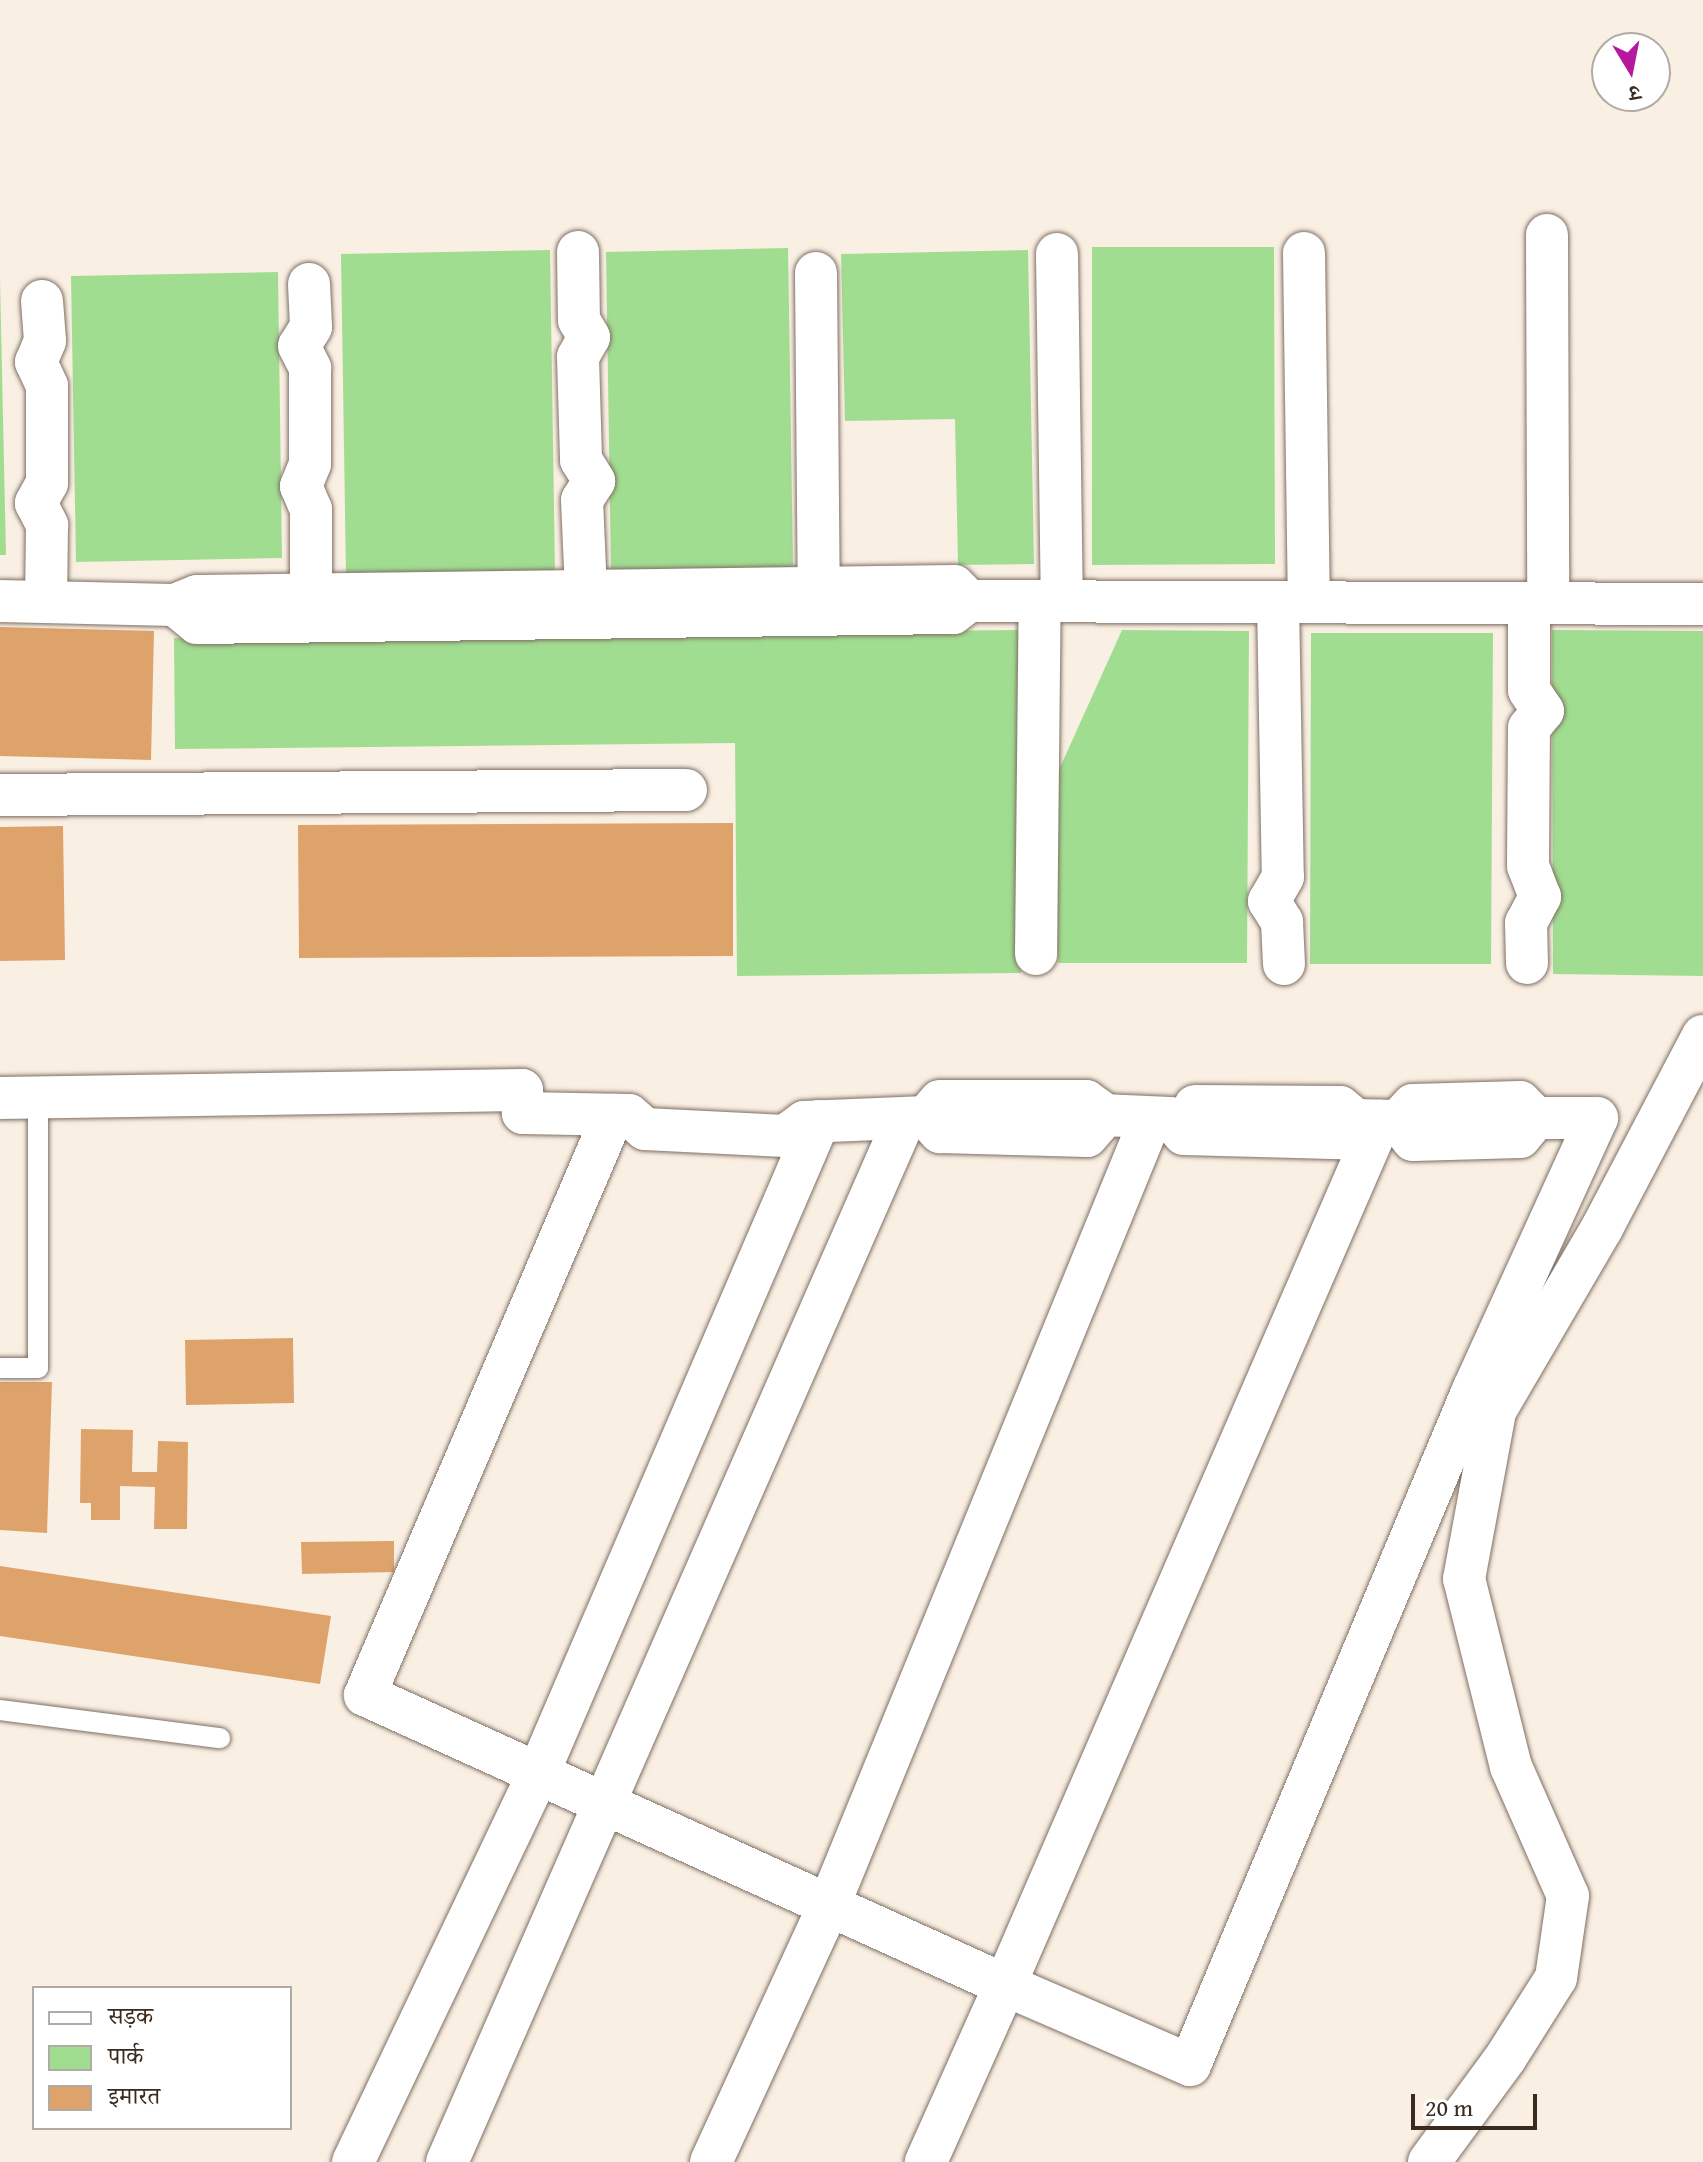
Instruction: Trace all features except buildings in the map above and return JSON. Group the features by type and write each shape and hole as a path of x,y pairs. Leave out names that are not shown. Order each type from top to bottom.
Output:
{"street":[{"path":"1527,943 1540,897 1528,866 1529,709 1539,603 1547,235"},
{"path":"578,252 586,591"},
{"path":"1284,964 1282,922 1269,901 1283,877 1304,253"},
{"path":"1036,954 1051,601 1057,254"},
{"path":"816,273 819,588"},
{"path":"309,284 311,327 299,346 310,368 310,464 301,486 311,509 311,594"},
{"path":"43,321 36,362 47,386 47,483 36,503 47,525 46,602"},
{"path":"0,601 175,605 197,596 954,586 969,601"},
{"path":"175,605 197,623 953,613 969,601 1703,604"},
{"path":"0,795 686,790"},
{"path":"1429,2162 1556,1978 1568,1896 1511,1767 1464,1579 1495,1411 1602,1228 1703,1036"},
{"path":"19,1097 522,1090 523,1113 621,1115 645,1129 785,1136 812,1122 915,1117 940,1132 1087,1136 1105,1115 1161,1118 1184,1134 1342,1138 1378,1121"},
{"path":"621,1115 365,1695 1005,1985 1190,2065 1473,1390 1597,1118 1536,1118 1520,1137 1413,1140 1378,1121"},
{"path":"447,2162 602,1802 915,1117"},
{"path":"711,2162 829,1905 1161,1118"},
{"path":"926,2162 1378,1121"},
{"path":"353,2162 538,1774 812,1122"}],"lane":[{"path":"0,1368 38,1368 19,1097"},
{"path":"0,1710 220,1738"}],"green space":[{"path":"1092,247 1274,247 1275,564 1092,565"},
{"path":"788,248 793,567 611,570 606,252"},
{"path":"550,250 555,573 346,576 341,254"},
{"path":"1028,250 1034,564 958,565 955,419 845,421 841,254"},
{"path":"278,272 282,558 76,562 71,276"},
{"path":"0,279 6,555 0,555"},
{"path":"1018,630 1021,973 737,976 735,743 175,749 174,638"},
{"path":"1122,630 1249,631 1247,963 1058,963 1058,772"},
{"path":"1552,630 1703,631 1703,976 1553,974"},
{"path":"1311,633 1493,633 1491,964 1310,964"}]}
